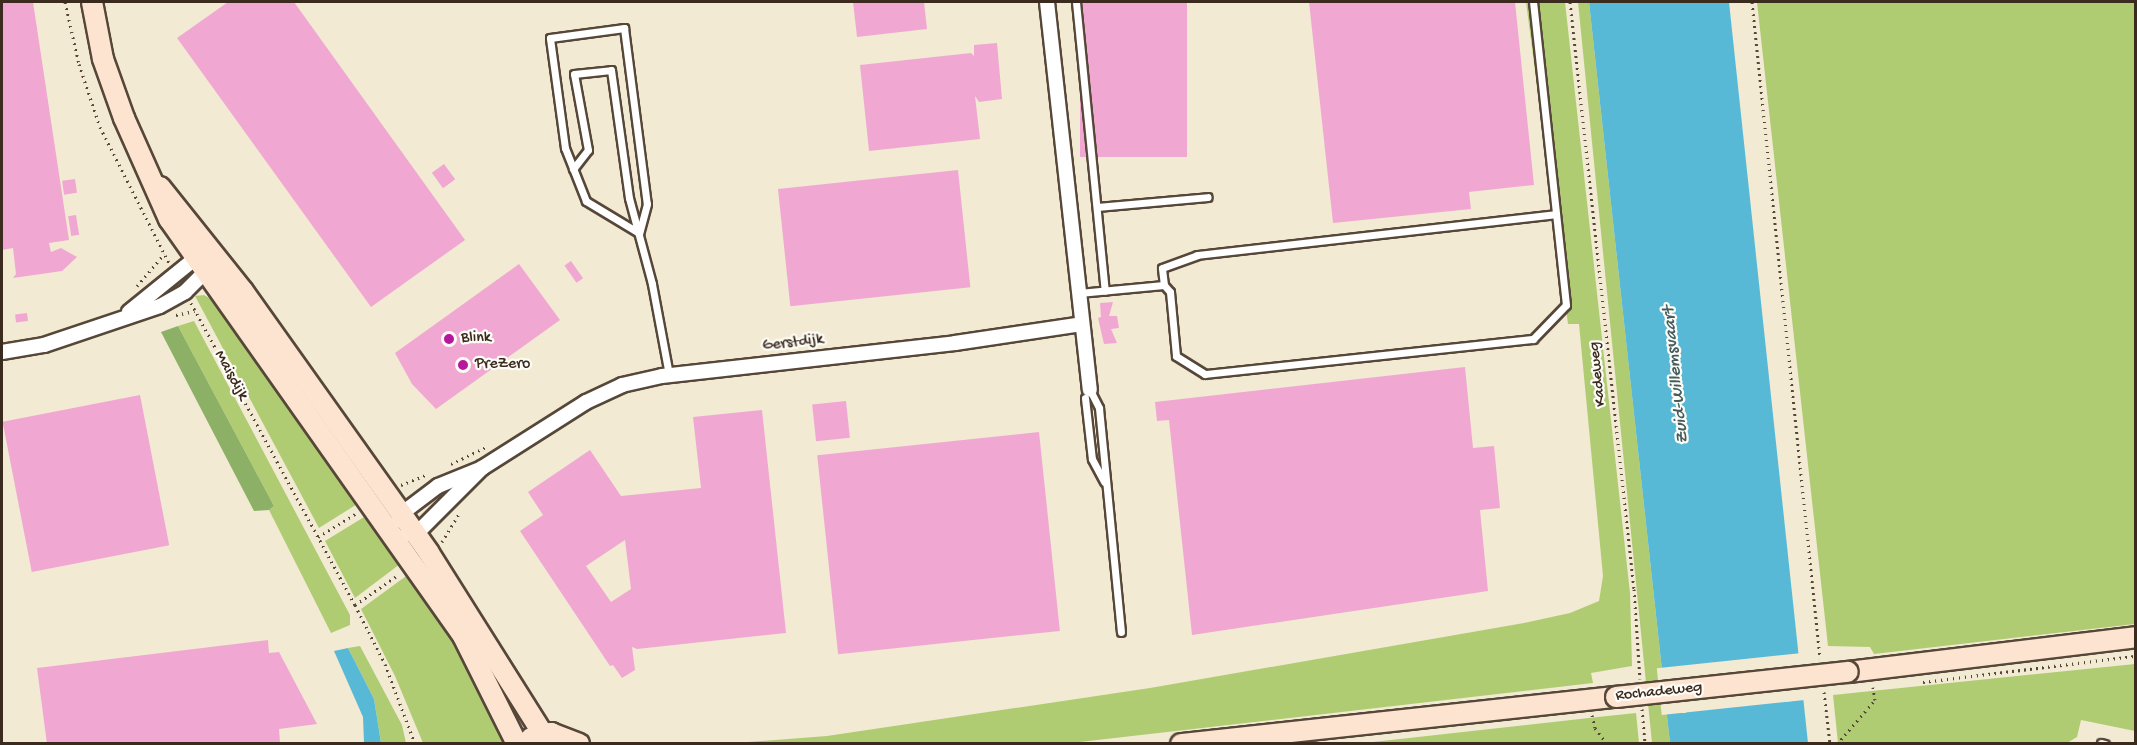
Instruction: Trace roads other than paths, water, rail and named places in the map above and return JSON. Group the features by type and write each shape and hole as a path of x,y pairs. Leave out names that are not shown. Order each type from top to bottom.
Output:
{"street":[{"path":"92,2 103,59 124,118 151,176 207,261 379,497 394,535 481,666 517,744"},
{"path":"1047,2 1079,293 1087,394"},
{"path":"123,317 175,274 207,261"},
{"path":"2,352 44,345 160,306 185,292 207,261"},
{"name":"Gerstdijk","path":"401,514 438,486 483,468 586,402 622,385 669,375 955,343 1082,324"},
{"name":"Gerstdijk","path":"416,534 483,468"},
{"path":"379,497 401,514 416,534 543,734"},
{"path":"394,535 401,514"},
{"path":"394,535 416,534"},
{"name":"Rochadeweg","path":"1181,744 1848,672 2136,637"},
{"path":"523,744 543,734 559,734 579,744"}],"lane":[{"path":"1076,2 1105,291"},
{"path":"1533,2 1566,305 1533,339 1205,374 1176,356 1170,292 1164,285 1162,268 1197,255 1556,214"},
{"path":"624,28 647,204 639,233 586,201 565,148 550,38 624,28"},
{"path":"573,169 588,150 574,74 611,70 629,198 639,233 669,375"},
{"path":"1097,207 1208,198"},
{"path":"1079,293 1164,285"},
{"path":"1087,394 1099,408 1121,632"},
{"path":"1087,394 1092,459 1106,485"}],"water":[{"name":"Zuid-Willemsvaart","path":"1589,2 1729,2 1808,743 1670,743","holes":["1779,656 1788,656 1792,701 1783,702","1682,667 1686,713 1677,713 1673,668"]},
{"path":"348,648 374,699 381,743 364,743 363,717 334,651"}],"place":[{"name":"Blink","path":"449,339"},
{"name":"PreZero","path":"463,365"}]}
